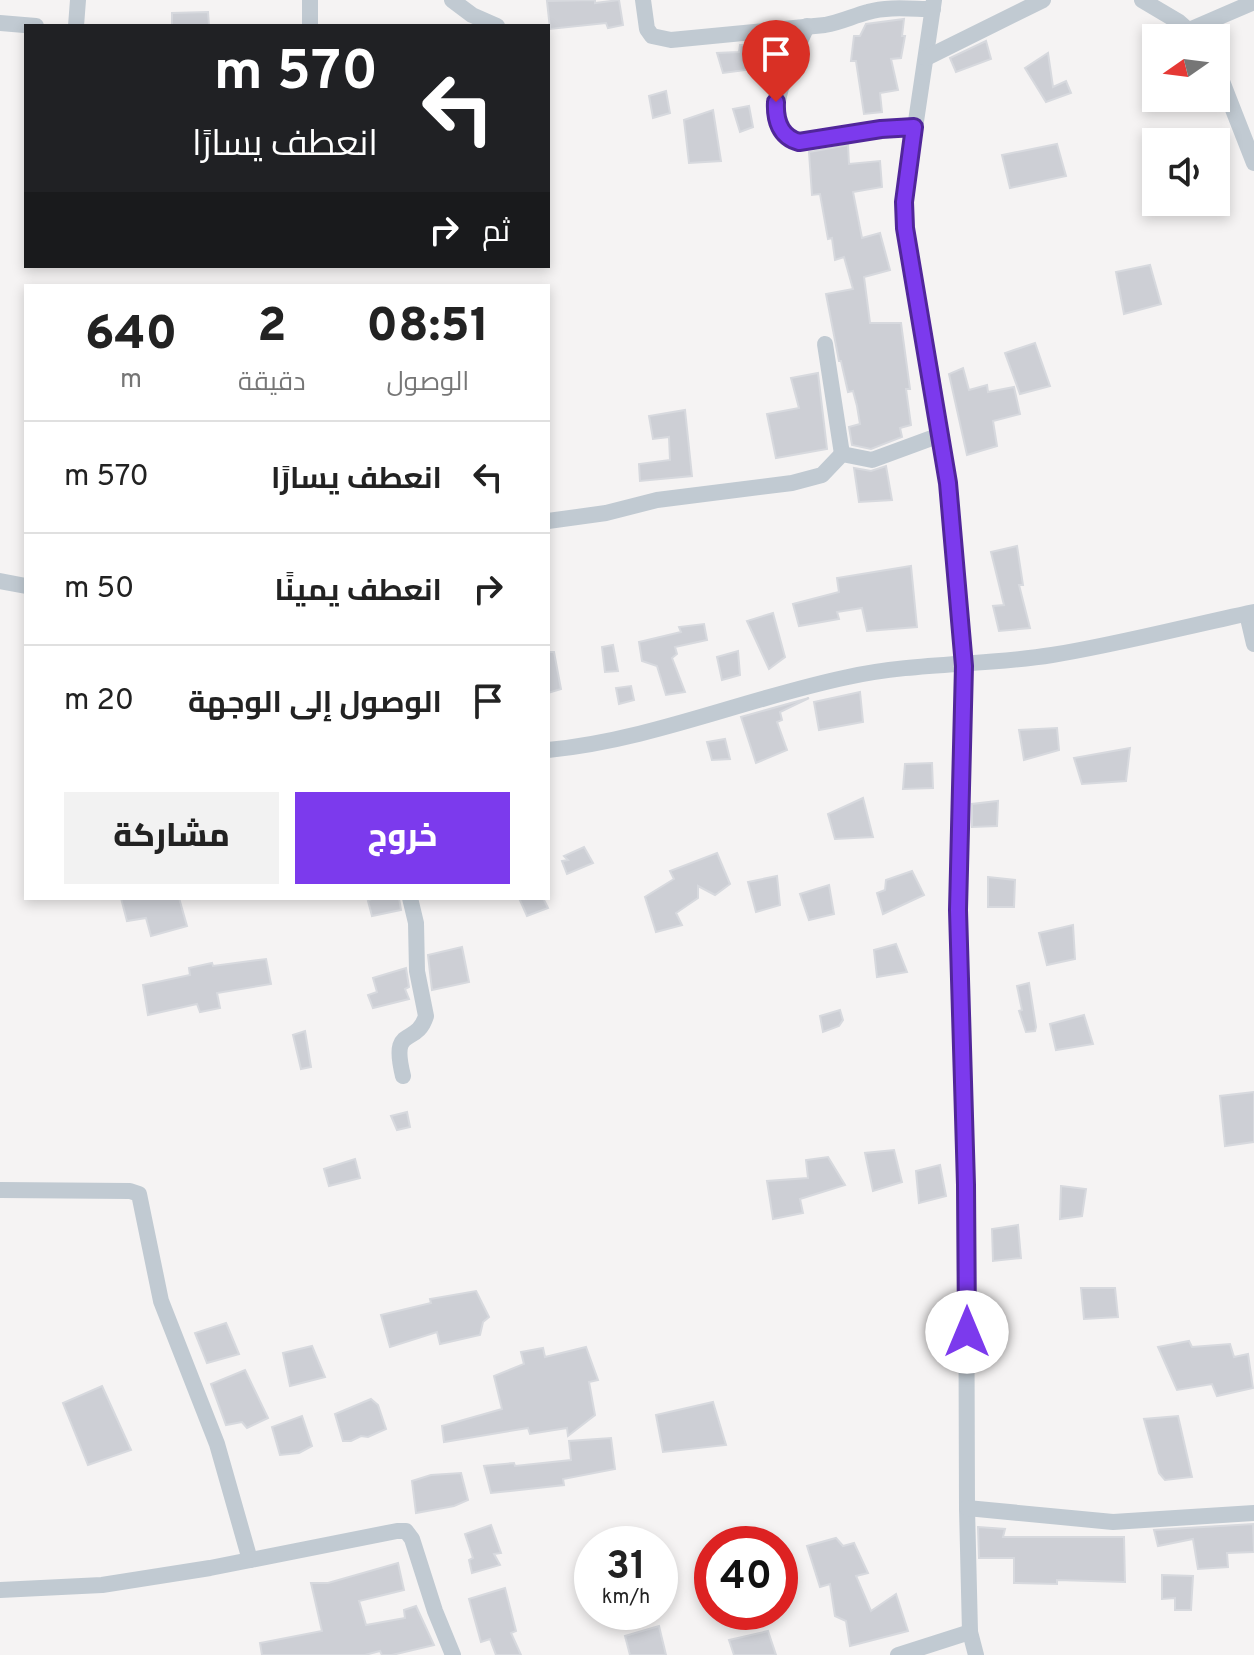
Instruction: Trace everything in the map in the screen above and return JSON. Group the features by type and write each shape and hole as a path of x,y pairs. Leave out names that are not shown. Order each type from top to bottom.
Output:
{"street":[{"path":"76,24 78,0"},
{"path":"310,0 310,24"},
{"path":"452,0 472,15 492,24"},
{"path":"643,0 647,29 652,36 660,39 807,26 846,21 866,12 933,5 904,202 905,228 948,483 964,666 958,910 966,1185 967,1508 970,1632 976,1655"},
{"path":"926,58 1043,0"},
{"path":"1142,0 1178,24"},
{"path":"1212,24 1254,2"},
{"path":"0,23 24,25"},
{"path":"807,26 776,102 777,122 789,140 799,142 914,127"},
{"path":"1230,102 1254,163"},
{"path":"825,344 842,454"},
{"path":"842,454 872,460 940,435"},
{"path":"550,521 606,513 657,500 792,483 822,475 842,454"},
{"path":"0,581 24,586"},
{"path":"550,750 607,743 843,677 887,669 964,666 1052,655 1251,613 1254,644"},
{"path":"403,1076 397,1051 399,1045 423,1023 426,1016 417,971 416,923 410,900"},
{"path":"0,1190 130,1191 139,1194 161,1301 217,1444 250,1560"},
{"path":"967,1508 1113,1522 1254,1513"},
{"path":"0,1590 102,1585 406,1531 412,1539 453,1655"},
{"path":"898,1655 970,1632"}],"building":[{"path":"595,0 595,3 619,0 623,25 608,28 606,23 550,29 547,1"},
{"path":"208,12 209,24 172,24 172,13"},
{"path":"904,19 901,58 891,59 898,90 880,93 882,112 864,114 856,61 851,61 854,36 860,36 866,24"},
{"path":"986,41 991,59 956,72 950,58"},
{"path":"740,45 753,45 754,69 723,73 717,53 739,52"},
{"path":"1048,53 1053,87 1066,81 1071,93 1046,102 1025,68"},
{"path":"666,91 670,113 653,118 649,96"},
{"path":"749,106 753,127 740,132 733,109"},
{"path":"713,110 721,161 689,163 684,120"},
{"path":"1057,144 1066,176 1010,188 1002,155"},
{"path":"848,145 849,164 880,161 882,187 853,192 862,238 880,233 890,270 864,277 870,323 901,323 910,389 906,389 911,425 900,428 902,437 871,449 852,445 849,427 860,424 857,406 853,391 848,392 839,361 826,294 853,289 844,257 835,260 820,194 812,195 809,152"},
{"path":"1150,265 1161,304 1124,314 1116,272"},
{"path":"1035,343 1050,386 1020,394 1005,353"},
{"path":"963,368 969,390 987,385 988,392 1014,387 1020,414 993,421 997,446 967,455 949,374"},
{"path":"818,373 827,449 776,458 767,414 799,408 791,378"},
{"path":"685,410 692,476 640,481 639,464 670,460 669,437 653,439 649,416"},
{"path":"886,466 892,500 859,502 854,468 871,471"},
{"path":"1017,546 1023,585 1019,585 1030,628 999,631 993,606 1004,605 991,552"},
{"path":"911,566 917,627 867,631 862,608 837,612 839,619 799,626 793,604 839,592 837,578"},
{"path":"773,613 785,657 769,669 747,621"},
{"path":"704,624 707,640 675,647 677,654 672,658 685,692 666,695 657,666 642,661 639,642 681,632 679,627"},
{"path":"613,645 618,671 605,672 602,647"},
{"path":"738,651 740,675 722,680 717,657"},
{"path":"550,652 554,652 561,689 550,692"},
{"path":"631,686 634,700 619,704 616,688"},
{"path":"860,692 863,722 819,730 814,702"},
{"path":"809,698 780,712 782,720 777,722 787,750 756,763 741,717"},
{"path":"1057,728 1059,750 1024,760 1019,730"},
{"path":"725,739 730,759 712,760 707,742"},
{"path":"1130,748 1126,781 1082,784 1074,758"},
{"path":"932,763 933,788 903,789 905,764"},
{"path":"863,798 873,837 835,839 828,814"},
{"path":"998,801 997,826 972,827 972,804"},
{"path":"584,847 593,863 567,874 562,861 568,860 564,856"},
{"path":"717,853 730,884 715,895 698,886 698,898 676,913 682,925 656,932 645,897 674,879 670,871"},
{"path":"912,871 924,895 883,914 877,893 885,890 886,880"},
{"path":"777,876 780,905 756,912 748,882"},
{"path":"988,877 1015,880 1014,907 988,907"},
{"path":"829,885 834,914 809,920 800,894"},
{"path":"122,900 180,900 187,926 151,936 146,918 127,921"},
{"path":"399,900 401,910 372,916 368,901"},
{"path":"520,900 544,900 548,908 527,916"},
{"path":"1073,925 1075,959 1047,965 1039,933"},
{"path":"896,944 907,972 877,977 874,950"},
{"path":"462,947 469,982 432,990 428,955"},
{"path":"266,959 271,984 217,993 220,1008 200,1012 197,1004 148,1015 143,985 190,975 189,968 212,963 213,966"},
{"path":"406,968 409,987 405,989 409,999 373,1008 368,995 377,992 373,978"},
{"path":"1029,983 1036,1027 1035,1031 1026,1032 1019,1011 1022,1010 1017,986"},
{"path":"840,1010 843,1020 839,1026 823,1032 820,1016"},
{"path":"1084,1015 1093,1044 1056,1050 1050,1024"},
{"path":"305,1031 311,1067 301,1069 293,1035"},
{"path":"1254,1092 1254,1142 1225,1146 1220,1096"},
{"path":"407,1112 410,1127 397,1130 391,1116"},
{"path":"894,1150 902,1182 873,1191 865,1153"},
{"path":"828,1157 845,1185 800,1199 803,1213 773,1219 767,1181 808,1178 806,1160"},
{"path":"355,1159 360,1178 329,1186 324,1169"},
{"path":"940,1165 946,1196 919,1203 916,1171"},
{"path":"1061,1186 1086,1189 1082,1216 1060,1219"},
{"path":"1018,1225 1021,1258 993,1261 992,1229"},
{"path":"1081,1288 1115,1288 1118,1317 1084,1319"},
{"path":"476,1291 489,1317 483,1322 480,1335 440,1344 437,1332 390,1347 381,1315 431,1303 430,1299"},
{"path":"226,1323 239,1354 207,1363 195,1333"},
{"path":"1189,1341 1192,1347 1230,1344 1234,1357 1248,1354 1253,1388 1217,1396 1212,1384 1177,1390 1158,1347"},
{"path":"312,1346 325,1377 290,1386 283,1353"},
{"path":"586,1347 598,1380 589,1382 595,1415 568,1436 567,1428 530,1434 528,1428 444,1442 442,1426 502,1409 494,1376 524,1364 521,1352 543,1348 545,1357"},
{"path":"245,1370 268,1418 247,1428 242,1422 226,1425 211,1384"},
{"path":"102,1386 131,1450 88,1465 63,1403"},
{"path":"371,1399 378,1405 386,1429 368,1437 343,1441 335,1414"},
{"path":"713,1402 726,1445 663,1452 656,1415"},
{"path":"302,1416 312,1446 299,1453 280,1455 272,1427"},
{"path":"1178,1416 1192,1477 1165,1480 1159,1473 1144,1419"},
{"path":"611,1438 615,1469 563,1479 564,1485 491,1493 484,1466 571,1460 569,1441"},
{"path":"461,1473 468,1500 454,1506 416,1513 412,1481 431,1475"},
{"path":"1253,1524 1254,1552 1227,1553 1228,1567 1198,1569 1193,1539 1158,1546 1154,1530"},
{"path":"491,1525 501,1553 494,1554 500,1565 472,1573 469,1560 473,1558 465,1534"},
{"path":"978,1527 1005,1529 1003,1537 1124,1537 1125,1582 1057,1580 1057,1584 1014,1583 1014,1558 979,1558"},
{"path":"836,1538 843,1546 854,1543 868,1573 856,1576 871,1611 896,1594 908,1631 850,1646 846,1621 835,1616 830,1584 820,1587 807,1546"},
{"path":"398,1563 404,1590 359,1601 366,1625 405,1618 404,1610 416,1606 434,1645 392,1655 382,1655 380,1651 365,1655 262,1655 260,1643 322,1631 311,1583 328,1583"},
{"path":"1162,1575 1193,1576 1191,1610 1175,1610 1175,1598 1162,1599"},
{"path":"505,1588 516,1631 511,1633 521,1655 496,1655 490,1639 481,1642 469,1599"},
{"path":"645,1630 660,1630 666,1655 630,1655 625,1636"},
{"path":"768,1631 776,1655 734,1655 729,1640"}],"route":[{"path":"776,102 777,122 789,140 799,142 914,127 904,202 905,228 948,483 964,666 958,910 967,1332"}]}
